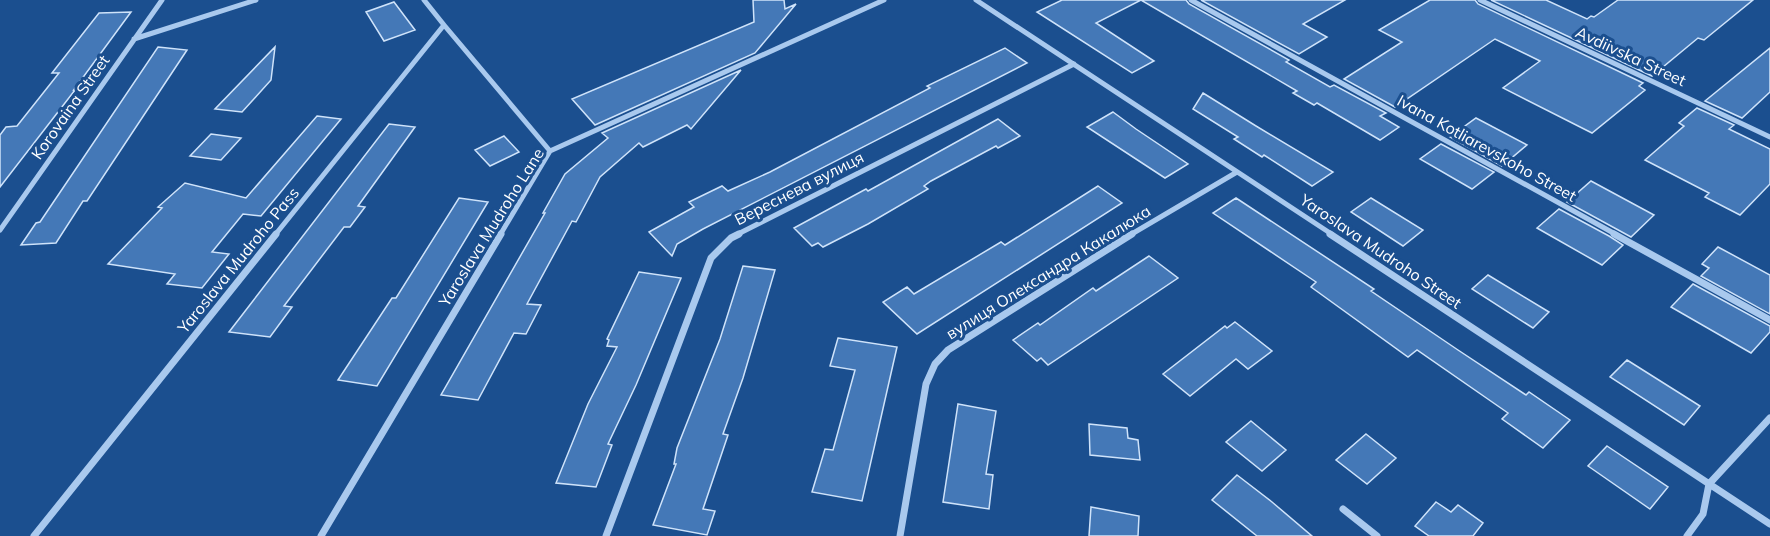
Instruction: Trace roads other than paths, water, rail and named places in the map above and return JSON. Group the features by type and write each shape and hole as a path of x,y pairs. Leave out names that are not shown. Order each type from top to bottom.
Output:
{"street":[{"name":"Korovaina Street","path":"0,230 162,0"},
{"path":"134,39 256,0"},
{"path":"424,0 550,151"},
{"name":"Yaroslava Mudroho Lane","path":"321,536 550,151 884,0"},
{"name":"Yaroslava Mudroho Street","path":"976,0 1770,524"},
{"name":"Ivana Kotliarevskoho Street","path":"1191,0 1770,320"},
{"name":"Avdiivska Street","path":"1480,0 1770,137"},
{"name":"Yaroslava Mudroho Pass","path":"34,536 444,25"},
{"name":"Вереснева вулиця","path":"606,536 711,258 731,238 1074,64"},
{"name":"вулиця Олександра Какалюка","path":"900,536 926,384 935,364 948,350 1066,274 1237,172"},
{"path":"1687,536 1703,514 1709,484 1770,418"},
{"path":"1343,509 1377,536"}]}
